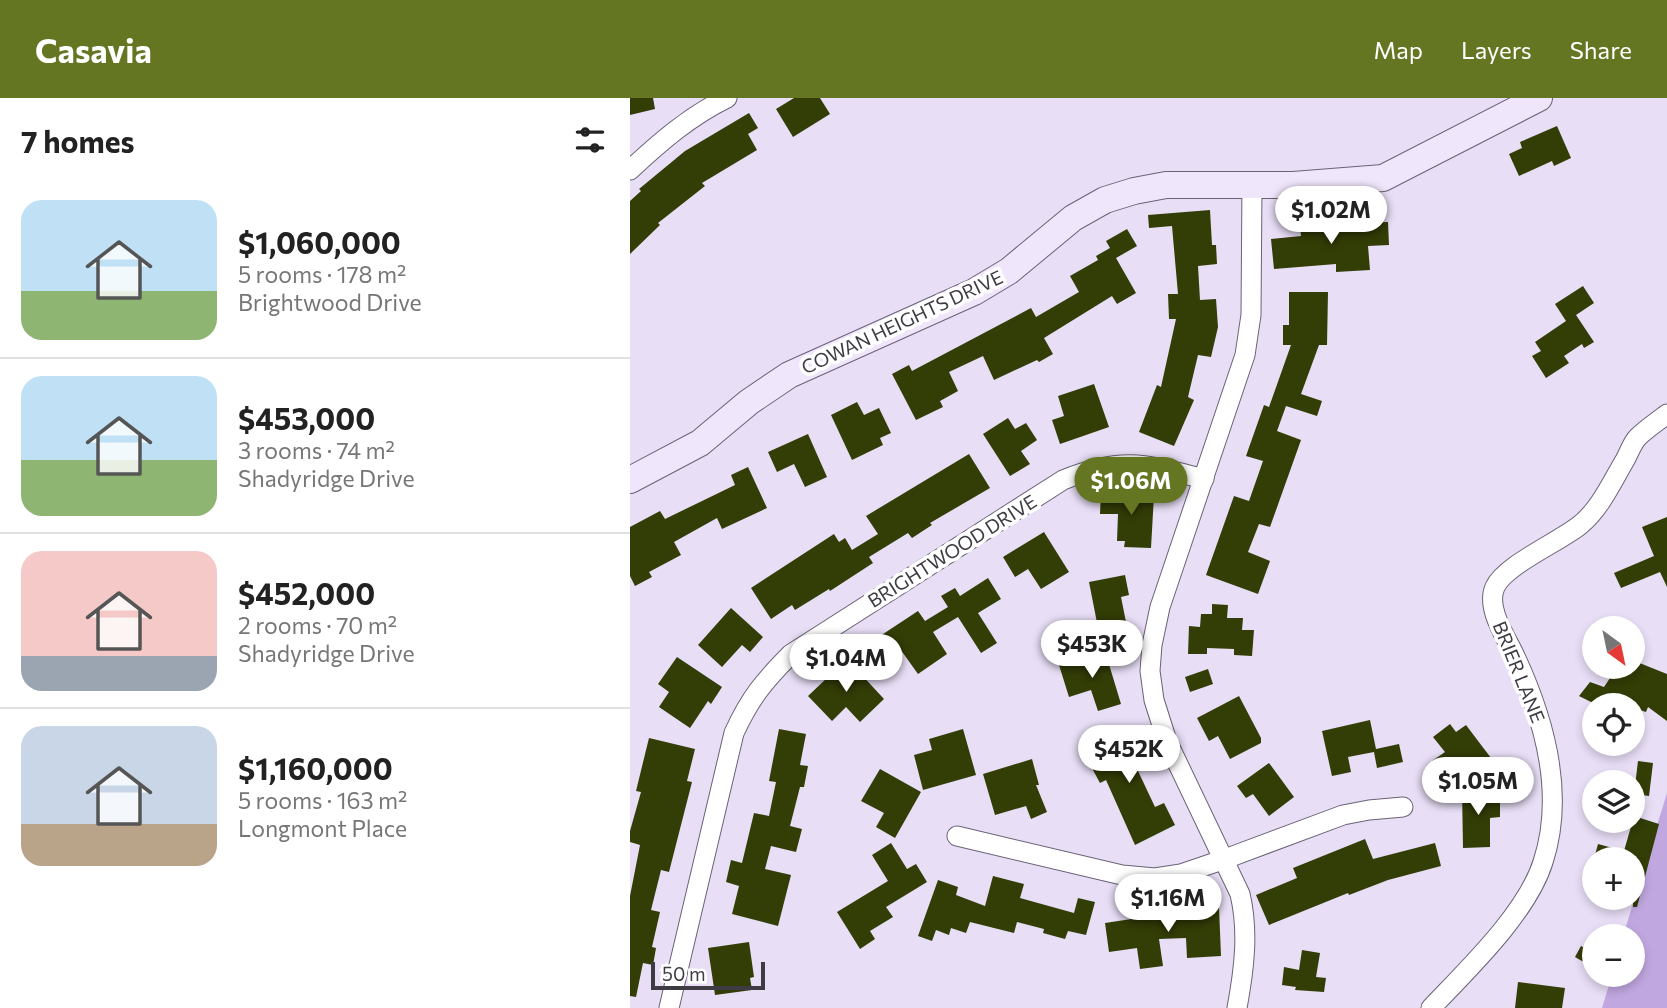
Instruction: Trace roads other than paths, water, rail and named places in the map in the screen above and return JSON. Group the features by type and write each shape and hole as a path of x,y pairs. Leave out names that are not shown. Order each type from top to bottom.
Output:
{"street":[{"path":"630,170 706,103 727,98"},
{"name":"COWAN HEIGHTS DRIVE","path":"630,480 700,443 749,402 789,375 974,292 1009,271 1073,218 1105,200 1166,185 1293,185 1383,178 1539,98"},
{"path":"1237,1008 1244,971 1245,917 1240,894 1167,741 1154,700 1150,671 1160,607 1174,560 1205,479 1245,355 1251,315 1252,184"},
{"name":"BRIER LANE","path":"1431,1008 1489,948 1527,895 1543,862 1550,825 1551,772 1540,719 1526,679 1497,618 1493,601 1495,587 1508,570 1553,544 1582,523 1602,498 1637,438 1667,414"},
{"name":"BRIGHTWOOD DRIVE","path":"668,1008 734,733 746,706 763,681 791,654 1063,480 1091,469 1117,464 1150,465 1205,479"},
{"path":"957,836 1122,875 1155,878 1181,874 1343,815 1403,807"}]}
